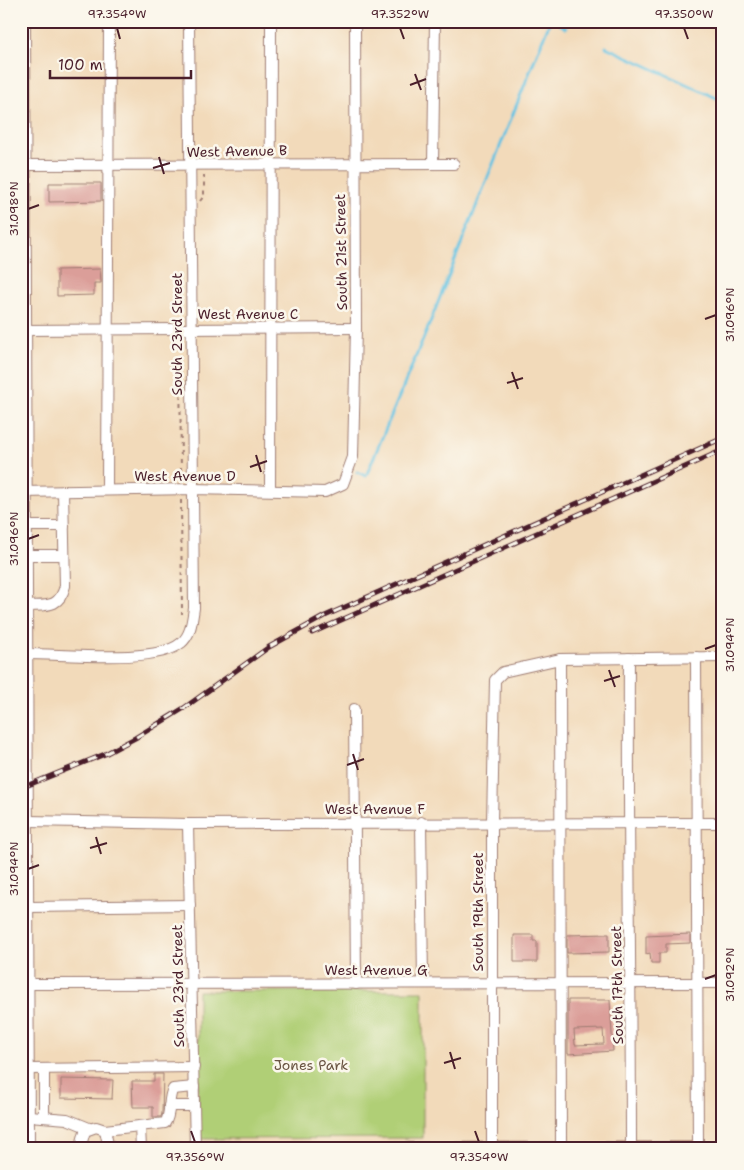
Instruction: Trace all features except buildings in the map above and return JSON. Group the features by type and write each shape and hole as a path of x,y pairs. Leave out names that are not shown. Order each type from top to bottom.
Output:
{"main road":[{"path":"382,1149 723,1148"},
{"path":"168,1149 251,1149"}],"street":[{"path":"24,21 24,492 27,555 27,606 24,653 29,984 25,1035 29,1069 29,1149"},
{"path":"107,490 109,21"},
{"name":"South 23rd Street","path":"24,653 134,655 162,653 181,643 190,631 194,608 190,328 189,21"},
{"path":"270,21 272,164 270,490"},
{"name":"South 21st Street","path":"345,480 353,457 356,328 355,21"},
{"path":"433,164 434,21"},
{"name":"West Avenue B","path":"23,166 454,164"},
{"name":"West Avenue C","path":"24,330 356,328"},
{"name":"West Avenue D","path":"24,492 193,489 325,492 343,484 345,480"},
{"path":"27,606 52,605 62,597 65,586 63,491"},
{"path":"26,526 64,526"},
{"path":"27,555 64,555"},
{"path":"696,657 698,1148"},
{"path":"561,1148 560,658 723,657"},
{"name":"South 19th Street","path":"492,1148 492,822 495,680 498,676 560,658"},
{"name":"South 17th Street","path":"629,658 628,822 631,983 631,1148"},
{"path":"354,709 353,822 356,984"},
{"name":"West Avenue F","path":"28,821 188,824 353,822 723,823"},
{"path":"421,822 423,983"},
{"name":"South 23rd Street","path":"188,824 195,1148"},
{"path":"28,907 190,905"},
{"name":"West Avenue G","path":"29,984 723,983"},
{"path":"29,1069 194,1067"},
{"path":"44,1069 44,1117"},
{"path":"29,1116 67,1119 89,1128 105,1130 165,1123 169,1118 170,1094 173,1089 194,1087"},
{"path":"169,1106 194,1106"},
{"path":"140,1126 141,1149"},
{"path":"80,1149 82,1136 89,1128"},
{"path":"105,1130 109,1149"}],"path":[{"path":"180,334 181,484"},
{"path":"181,497 182,614"}],"green space":[{"name":"Jones Park","path":"198,991 423,991 423,1138 198,1139"}],"waterway":[{"path":"357,472 366,476 427,330 550,21"},
{"path":"555,21 566,28"},
{"path":"606,47 723,101"}],"railway":[{"path":"21,788 105,754 135,738 184,708 269,647 325,616 723,438"},
{"path":"312,633 723,450"}]}
